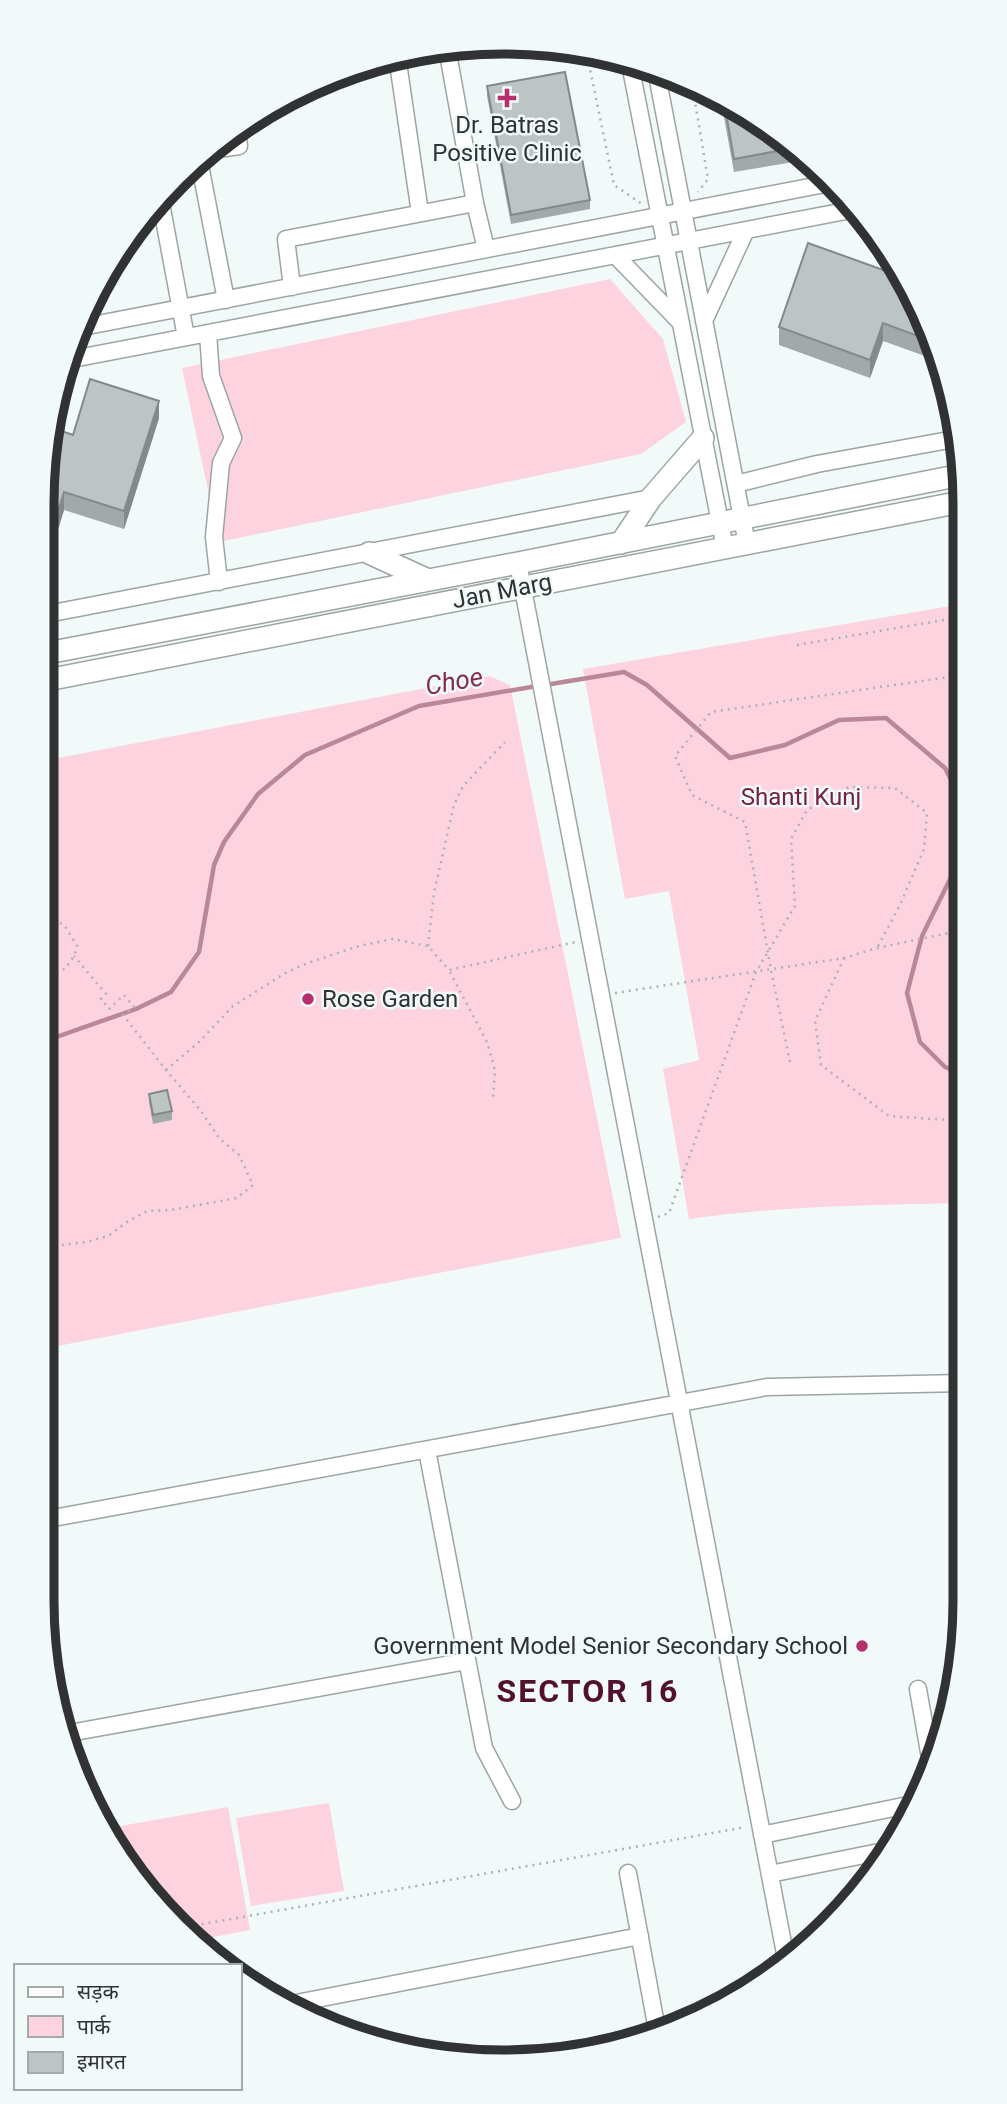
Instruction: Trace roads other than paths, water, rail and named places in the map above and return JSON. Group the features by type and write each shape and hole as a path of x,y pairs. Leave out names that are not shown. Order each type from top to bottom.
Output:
{"main road":[{"path":"621,543 651,498 703,438"},
{"name":"Jan Marg","path":"54,652 952,477"},
{"name":"Jan Marg","path":"54,679 953,504"},
{"path":"369,553 428,580"}],"street":[{"path":"449,58 475,204 486,249"},
{"path":"399,67 420,213"},
{"path":"632,73 725,548"},
{"path":"658,82 747,544"},
{"path":"201,172 226,300"},
{"path":"91,325 820,185"},
{"path":"292,287 286,239 475,204"},
{"path":"163,211 187,337"},
{"path":"78,358 844,211"},
{"path":"704,321 746,230"},
{"path":"615,255 681,323"},
{"path":"208,333 211,376 233,438 221,463 214,537 219,582"},
{"path":"736,484 817,464 948,440"},
{"path":"54,613 651,498"},
{"path":"518,563 785,1951"},
{"path":"54,1518 767,1387 953,1383"},
{"path":"427,1450 484,1748 512,1801"},
{"path":"74,1732 467,1661"},
{"path":"918,1689 928,1747"},
{"path":"761,1829 903,1806"},
{"path":"770,1874 875,1853"},
{"path":"628,1873 656,2023"},
{"path":"303,2002 640,1936"}],"waterway":[{"name":"Choe","path":"545,685 624,672 647,685 730,758 785,745 839,720 886,718 945,768 953,784"},
{"name":"Choe","path":"54,1038 136,1009 171,992 199,952 214,865 224,842 258,794 305,755 419,706 537,686"},
{"name":"Choe","path":"953,873 922,936 907,993 920,1042 945,1067 953,1070"}],"place":[{"name":"Dr. Batras Positive Clinic","path":"507,98"},
{"name":"Rose Garden","path":"308,999"},
{"name":"Government Model Senior Secondary School","path":"862,1646"}],"district":[{"name":"SECTOR 16","path":"588,1691"}],"park label":[{"name":"Shanti Kunj","path":"801,797"}]}
